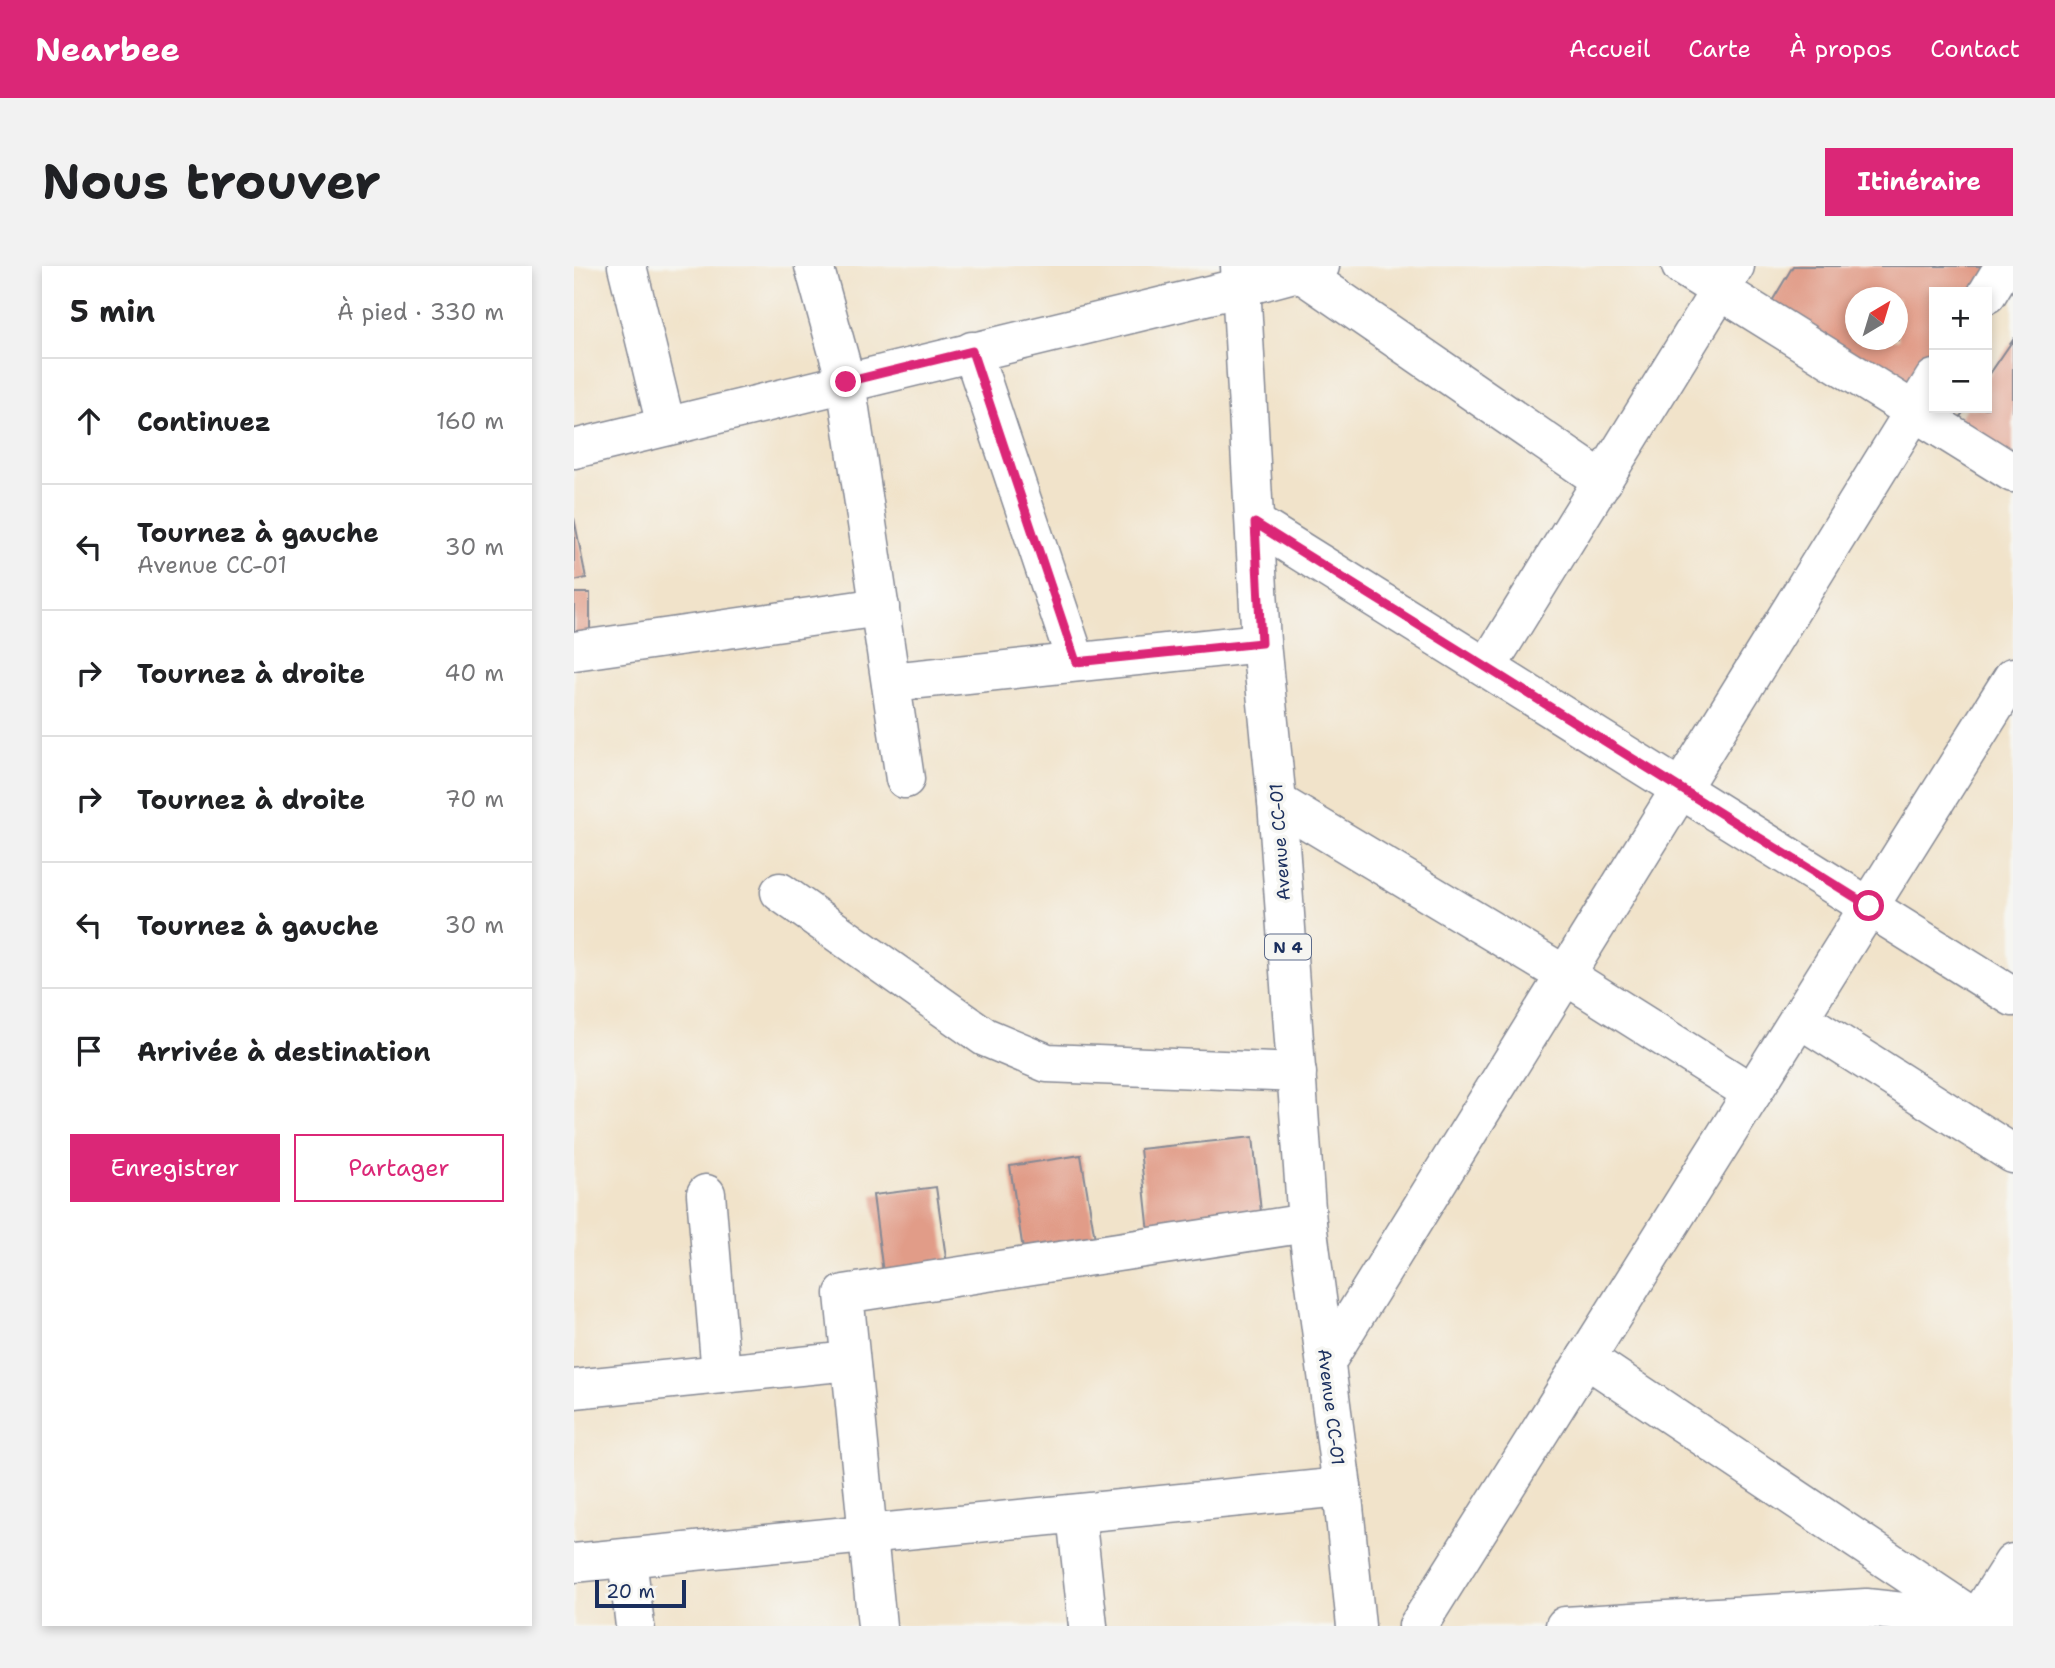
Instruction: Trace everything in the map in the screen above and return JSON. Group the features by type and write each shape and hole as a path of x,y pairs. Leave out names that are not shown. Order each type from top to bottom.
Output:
{"street":[{"path":"626,266 666,426"},
{"path":"814,266 846,382 905,779"},
{"path":"1681,266 1727,278 1914,411 2013,473"},
{"path":"1991,287 2004,266"},
{"path":"574,449 972,351 1241,277 1309,269 1602,481"},
{"name":"Avenue CC-01","path":"1241,277 1261,643 1277,802 1307,1223 1342,1488 1356,1626"},
{"path":"1487,667 1727,278"},
{"path":"972,351 1076,662"},
{"path":"1326,1363 1929,387"},
{"path":"1255,523 2013,997"},
{"path":"574,651 880,607"},
{"path":"891,682 1261,643"},
{"path":"1418,1626 1869,906 2001,723 2013,677"},
{"path":"1277,802 1565,975 1752,1093"},
{"path":"780,892 985,1037 1047,1063 1297,1073"},
{"path":"1799,1018 2008,1141"},
{"path":"706,1194 721,1374"},
{"path":"877,1626 844,1294 1307,1223"},
{"path":"1586,1358 1975,1623"},
{"path":"574,1389 850,1361"},
{"path":"574,1563 1342,1488"},
{"path":"1076,1514 1088,1626"},
{"path":"627,1558 635,1626"},
{"path":"1975,1623 2013,1563"},
{"path":"1565,1626 1866,1608 1975,1623 2013,1608"}],"building":[{"path":"1793,266 1998,266 1985,287 1929,287 1929,378 1914,404 1765,313"},
{"path":"2013,340 2013,456 1958,420 1963,413 1992,413 1992,371"},
{"path":"574,518 586,578 574,581"},
{"path":"574,593 590,593 590,641 574,641"},
{"path":"1253,1137 1262,1221 1149,1233 1140,1149"},
{"path":"1081,1155 1096,1245 1024,1256 1010,1166"},
{"path":"936,1187 947,1265 883,1273 873,1195"}],"route":[{"path":"846,382 972,351 1076,662 1261,643 1255,523 1869,906"}]}
